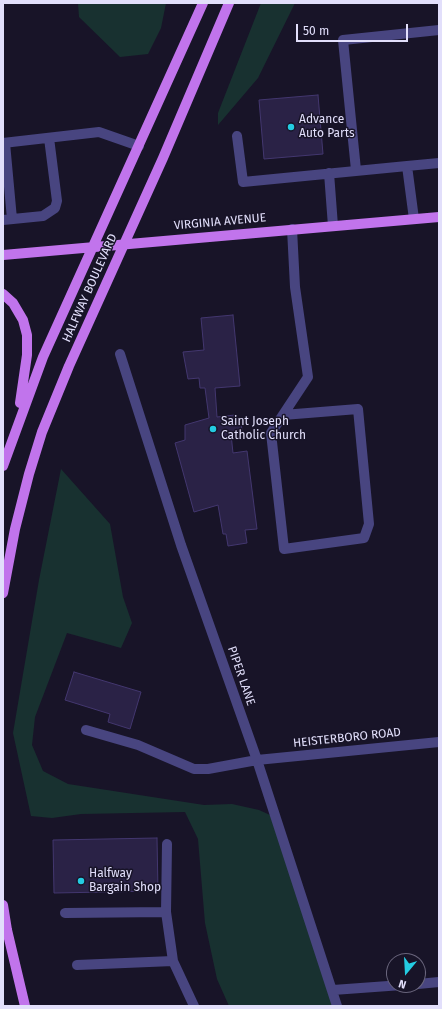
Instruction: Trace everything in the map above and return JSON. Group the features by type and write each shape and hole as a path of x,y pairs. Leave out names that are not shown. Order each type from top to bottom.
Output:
{"main road":[{"name":"HALFWAY BOULEVARD","path":"3,466 18,421 43,357 203,3"},
{"name":"HALFWAY BOULEVARD","path":"3,593 15,529 29,474 42,432 69,366 170,144 229,3"},
{"name":"VIRGINIA AVENUE","path":"3,255 439,217"},
{"path":"3,294 14,303 23,320 27,335 27,355 18,421"},
{"path":"3,905 7,930 25,1006"}],"street":[{"path":"356,170 343,40 439,30"},
{"path":"49,138 57,201 55,208 43,216 7,220 4,143 99,132 139,146"},
{"path":"237,136 243,182 439,163"},
{"path":"407,166 414,219"},
{"path":"329,173 333,226"},
{"path":"283,415 358,409 369,524 364,538 284,549 270,433 308,377 295,287 292,229"},
{"name":"PIPER LANE","path":"120,354 182,545 257,760 337,1006"},
{"name":"HEISTERBORO ROAD","path":"86,730 138,744 194,769 208,769 257,760 439,742"},
{"path":"167,844 166,912 173,961 194,1006"},
{"path":"65,913 166,912"},
{"path":"77,965 173,961"},
{"path":"426,983 439,982"},
{"path":"333,990 386,986"}],"green space":[{"path":"78,3 166,3 161,28 148,54 120,57 79,17"},
{"path":"261,3 295,3 258,78 218,125 218,113"},
{"path":"61,469 110,524 123,597 132,623 121,648 67,633 35,717 32,745 43,771 68,784 204,805 232,804 259,810 270,815 342,1006 229,1006 217,979 205,923 198,839 185,812 81,814 52,818 31,816 13,733 39,580"}],"building":[{"name":"Advance Auto Parts","path":"318,95 323,154 264,159 259,100"},
{"name":"Saint Joseph Catholic Church","path":"233,315 240,386 215,388 217,417 235,415 235,418 241,418 242,433 231,434 233,453 247,451 257,529 245,530 247,543 228,546 226,534 223,534 218,505 194,512 175,443 185,440 185,425 209,418 205,388 200,388 199,378 188,379 183,352 204,350 201,318"},
{"path":"74,672 141,692 130,729 108,722 110,714 65,700"},
{"path":"157,838 158,891 54,893 53,840"}],"place":[{"name":"Advance Auto Parts","path":"291,127"},
{"name":"Saint Joseph Catholic Church","path":"213,429"},
{"name":"Halfway Bargain Shop","path":"81,881"}]}
